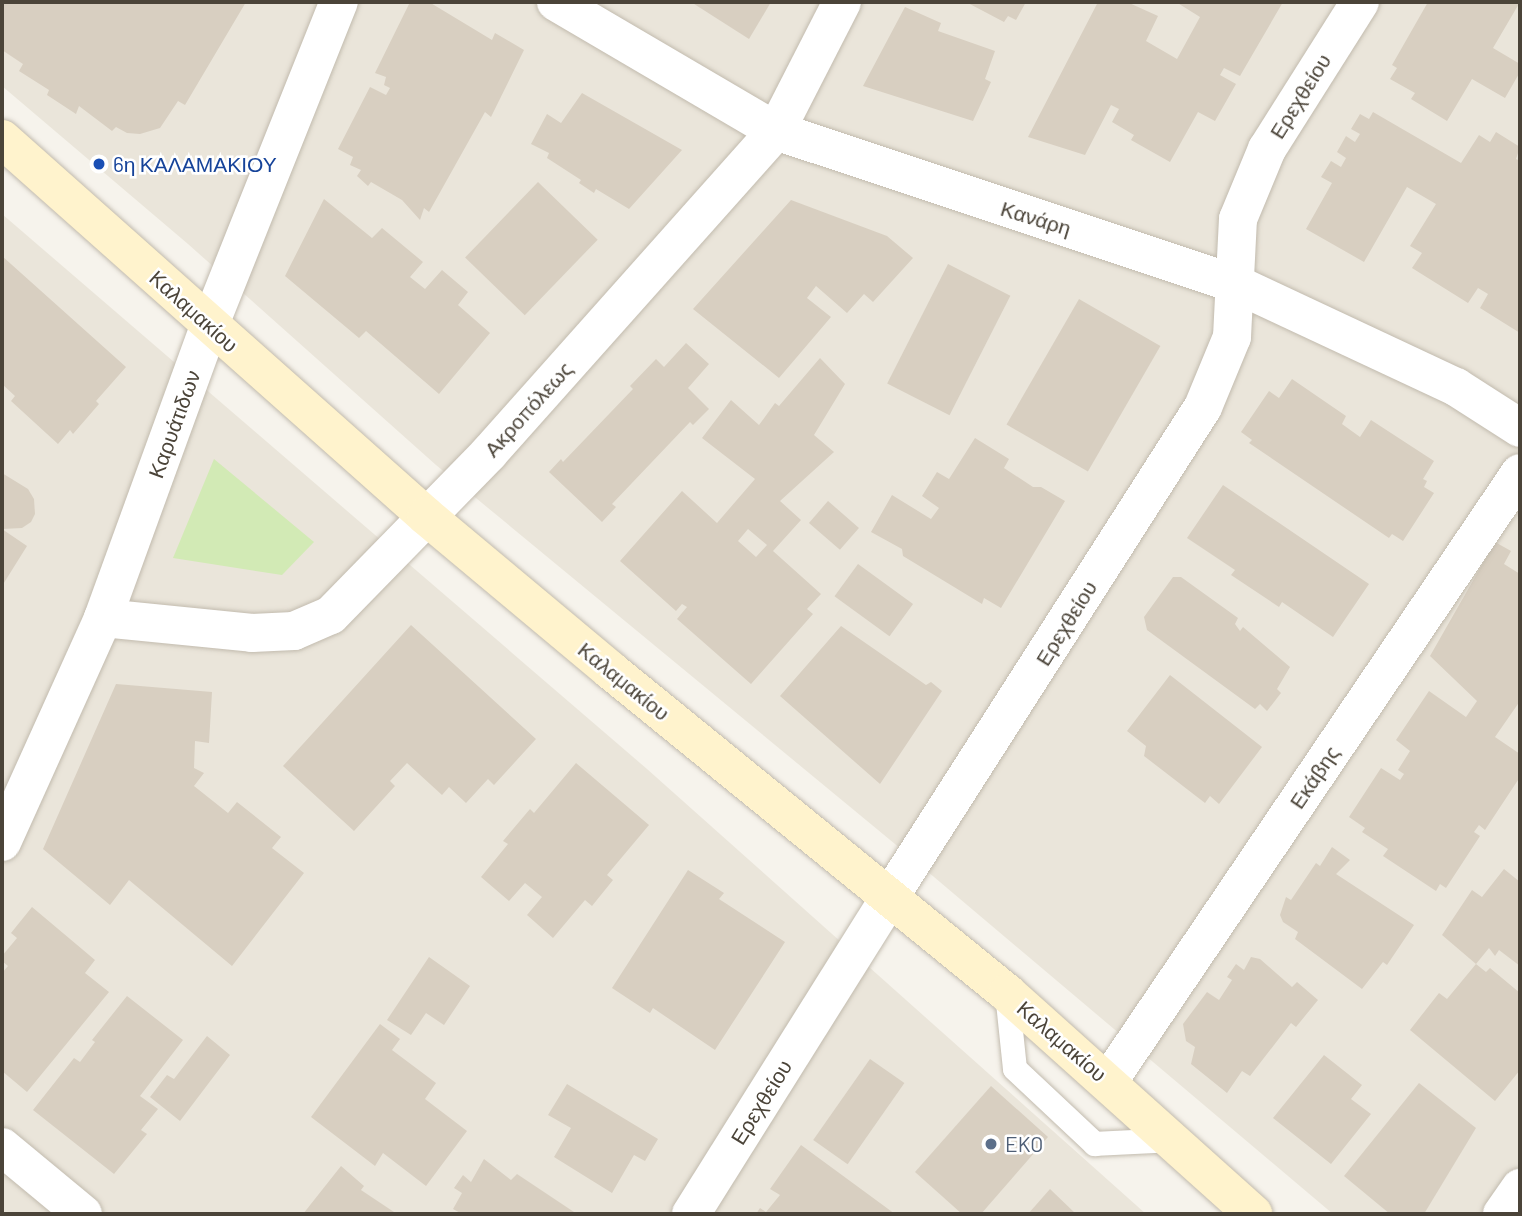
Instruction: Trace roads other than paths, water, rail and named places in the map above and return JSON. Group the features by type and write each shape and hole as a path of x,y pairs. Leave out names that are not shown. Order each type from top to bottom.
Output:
{"main road":[{"name":"Καλαμακίου","path":"2,139 426,516 1007,993 1253,1214"}],"street":[{"name":"Καρυάτιδων","path":"2,842 103,618 210,324 338,2"},
{"name":"Κανάρη","path":"556,2 776,131 1236,284 1456,387 1520,428"},
{"name":"Ακροπόλεως","path":"103,618 253,634 294,631 331,615 489,453 776,131 842,2"},
{"name":"Ερεχθείου","path":"691,1214 1203,407 1232,337 1238,219 1267,149 1360,2"},
{"name":"Εκάβης","path":"1108,1082 1520,473"},
{"path":"2,1147 83,1214"},
{"path":"1502,1214 1520,1188"}],"lane":[{"path":"1007,993 1014,1069 1096,1144 1172,1140"}],"place":[{"name":"6η ΚΑΛΑΜΑΚΙΟΥ","path":"99,164"},
{"name":"EKO","path":"991,1144"}]}
